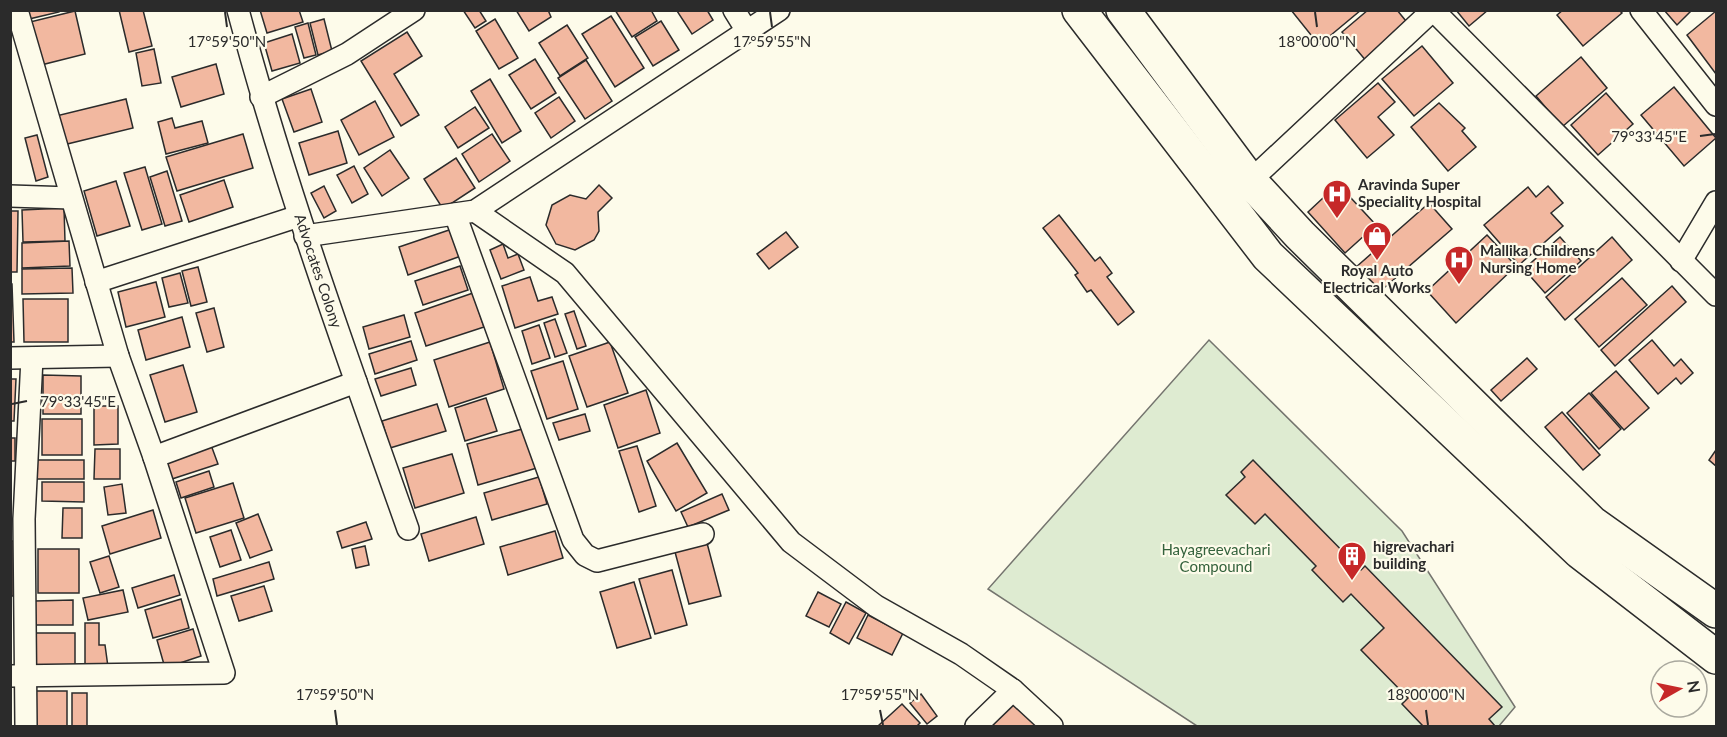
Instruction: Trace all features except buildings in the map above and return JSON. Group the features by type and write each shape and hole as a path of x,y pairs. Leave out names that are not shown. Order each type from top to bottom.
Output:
{"main road":[{"path":"1079,10 1268,256 1580,552 1708,650"},
{"path":"1135,15 1250,181 1300,235 1592,523 1716,614"}],"street":[{"path":"16,10 118,356 154,457 224,673 18,677"},
{"name":"Advocates Colony","path":"238,10 261,97 302,226 408,529"},
{"path":"261,97 347,54 414,10"},
{"path":"734,10 747,31"},
{"path":"96,282 302,226 465,213 779,10"},
{"path":"1250,181 1433,10 1716,295"},
{"path":"1641,10 1716,105"},
{"path":"1111,53 1135,15"},
{"path":"10,196 71,198"},
{"path":"1681,261 1716,202"},
{"path":"465,213 573,540 585,555 597,561 703,534"},
{"path":"465,213 565,273 791,542 876,606 961,654 1013,690 1052,726"},
{"path":"26,726 18,677 17,519 21,358 118,356"},
{"path":"154,457 356,382"},
{"path":"1708,650 1716,614"},
{"path":"976,726 1013,690"}],"green space":[{"name":"Hayagreevachari Compound","path":"1209,340 1402,531 1515,707 1499,726 1197,726 988,589"}],"place":[{"name":"Aravinda Super Speciality Hospital","path":"1337,220"},
{"name":"Royal Auto Electrical Works","path":"1377,262"},
{"name":"Mallika Childrens Nursing Home","path":"1459,286"},
{"name":"higrevachari building","path":"1352,582"}]}
